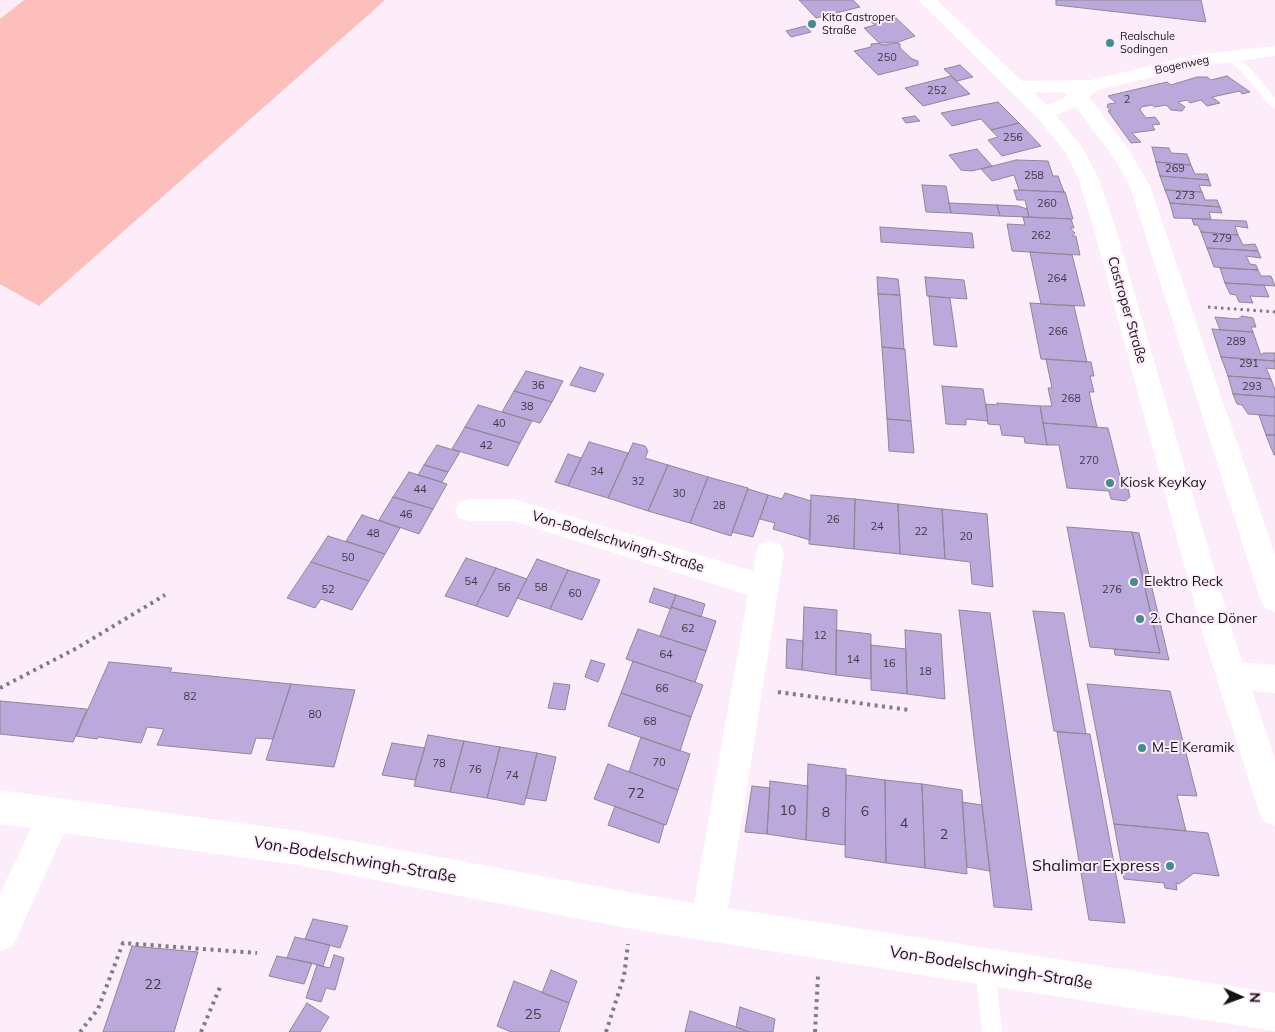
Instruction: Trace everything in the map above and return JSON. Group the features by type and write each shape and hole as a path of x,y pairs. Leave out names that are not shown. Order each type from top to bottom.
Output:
{"street":[{"name":"Castroper Straße","path":"926,0 1044,113 1075,151 1088,177 1104,226 1217,631 1275,809"},
{"name":"Bogenweg","path":"1017,87 1080,90 1194,61 1275,52"},
{"name":"Bogenweg","path":"1044,113 1080,90"},
{"path":"1080,90 1140,186 1275,599"},
{"name":"Von-Bodelschwingh-Straße","path":"468,510 513,510 764,587"},
{"path":"708,923 770,553"},
{"path":"1232,675 1275,679"},
{"name":"Von-Bodelschwingh-Straße","path":"0,807 298,848 633,911 1275,1012"},
{"path":"0,933 55,815"}],"lane":[{"path":"1230,56 1246,70 1275,105"},
{"path":"985,967 992,1032"}],"path":[{"path":"1180,305 1275,312"},
{"path":"0,688 77,648 165,595"},
{"path":"747,688 909,710"},
{"path":"606,1032 624,976 633,911"},
{"path":"815,1032 819,940"},
{"path":"80,1032 98,1009 123,943 257,953"},
{"path":"200,1032 221,985"}],"shaded area":[{"path":"24,0 385,0 39,306 0,284 0,19"}],"building":[{"path":"799,0 853,0 860,7 816,18"},
{"path":"1056,0 1201,0 1206,22 1056,5"},
{"path":"894,16 915,36 896,43 881,45 864,28 875,25 871,22"},
{"path":"805,26 811,32 791,37 786,31"},
{"path":"893,42 900,44 900,48 912,59 918,61 918,65 878,75 854,51 871,47 871,44"},
{"path":"960,65 973,77 957,81 944,69"},
{"path":"951,76 970,94 923,106 905,88"},
{"path":"1227,76 1250,92 1242,94 1240,91 1212,97 1220,103 1207,106 1201,100 1190,103 1187,100 1178,102 1185,107 1182,111 1171,110 1166,105 1141,107 1140,110 1146,118 1155,117 1160,124 1152,125 1155,130 1132,133 1141,142 1131,143 1108,111 1111,110 1107,107 1108,104 1116,103 1108,96 1167,82 1171,85 1197,77 1207,77 1211,80"},
{"path":"998,102 1019,123 991,130 981,119 952,126 941,113"},
{"path":"915,116 920,121 906,123 902,118"},
{"path":"1019,123 1041,146 1002,156 988,140 998,137 991,130"},
{"path":"1152,147 1169,148 1171,153 1187,154 1191,165 1156,162"},
{"path":"977,149 992,166 972,171 961,170 949,155"},
{"path":"1016,160 1048,161 1053,176 1058,176 1064,192 1019,190 1014,175 992,181 981,169"},
{"path":"1156,162 1191,165 1195,174 1207,174 1209,180 1160,176"},
{"path":"1160,176 1209,180 1211,186 1199,185 1202,192 1165,190"},
{"path":"922,185 946,186 951,213 926,212"},
{"path":"1014,190 1065,192 1073,219 1029,217 1025,200 1017,200"},
{"path":"1165,190 1202,192 1205,200 1217,200 1220,207 1170,203"},
{"path":"949,203 997,205 1000,216 951,213"},
{"path":"1170,203 1220,207 1222,213 1209,212 1211,219 1174,218"},
{"path":"997,205 1018,206 1027,209 1029,217 1000,216"},
{"path":"1023,217 1071,219 1074,228 1070,228 1075,233 1072,236 1076,236 1080,255 1012,251 1007,224 1025,225"},
{"path":"1192,219 1246,221 1248,228 1235,226 1238,235 1201,232 1198,225 1194,225"},
{"path":"880,227 972,233 974,248 881,242"},
{"path":"1201,232 1238,235 1243,245 1255,244 1258,251 1207,248"},
{"path":"1207,248 1258,251 1261,258 1246,256 1250,264 1256,265 1258,270 1214,267"},
{"path":"1030,252 1072,255 1085,306 1041,304"},
{"path":"1220,268 1258,270 1261,276 1271,276 1275,286 1225,283"},
{"path":"877,277 898,279 900,295 878,294"},
{"path":"925,277 964,280 967,299 927,296"},
{"path":"1225,283 1264,285 1269,297 1250,296 1253,303 1239,302 1236,295 1230,294"},
{"path":"878,294 900,295 904,349 882,347"},
{"path":"929,296 950,298 957,347 934,345"},
{"path":"1030,303 1074,306 1087,362 1041,359"},
{"path":"1242,316 1253,318 1256,327 1251,327 1253,332 1220,330 1215,317 1238,319"},
{"path":"1212,329 1253,332 1261,355 1263,353 1275,353 1275,361 1221,357"},
{"path":"882,347 905,349 911,421 887,419"},
{"path":"1221,357 1275,361 1275,369 1266,368 1271,379 1228,376"},
{"path":"1046,359 1091,362 1094,376 1090,376 1094,392 1089,392 1097,427 1043,423 1040,406 1052,406 1048,388 1052,388"},
{"path":"580,367 604,374 595,392 570,385"},
{"path":"526,371 563,381 552,402 514,391"},
{"path":"1228,376 1271,379 1275,390 1275,397 1233,394"},
{"path":"942,386 983,389 988,421 966,419 966,425 946,424"},
{"path":"514,391 552,402 540,423 502,412"},
{"path":"1233,394 1275,397 1275,416 1248,414 1242,405 1237,404"},
{"path":"997,403 1040,406 1047,445 1025,443 1024,437 1002,435 1000,425 988,424 986,404 998,405"},
{"path":"478,405 532,421 520,443 465,427"},
{"path":"1259,415 1275,416 1275,435 1266,435"},
{"path":"887,419 911,421 914,453 889,451"},
{"path":"1043,423 1108,428 1120,476 1126,480 1130,497 1125,501 1111,499 1109,491 1067,488 1059,445 1047,445"},
{"path":"465,427 520,443 508,466 452,449"},
{"path":"1266,435 1275,435 1275,455 1274,455"},
{"path":"589,442 628,453 608,498 568,486"},
{"path":"633,443 645,446 648,451 645,458 668,465 648,511 608,498"},
{"path":"437,445 460,452 448,472 424,465"},
{"path":"568,454 581,458 568,486 555,482"},
{"path":"424,465 448,472 442,482 418,475"},
{"path":"668,465 708,477 690,523 648,511"},
{"path":"409,472 447,484 433,509 393,497"},
{"path":"708,477 748,488 731,536 690,523"},
{"path":"748,489 768,495 753,537 732,532"},
{"path":"785,493 811,501 810,540 773,529 775,523 760,519 768,495 782,499"},
{"path":"811,495 855,499 854,549 809,544"},
{"path":"393,497 433,509 419,534 379,520"},
{"path":"855,499 898,504 900,554 854,549"},
{"path":"898,504 942,509 945,559 900,554"},
{"path":"942,509 987,514 993,587 972,584 970,562 945,559"},
{"path":"362,515 400,528 385,554 346,541"},
{"path":"1067,527 1132,532 1160,653 1090,647"},
{"path":"1132,532 1139,533 1169,660 1115,655 1114,649 1160,653"},
{"path":"328,536 385,554 369,581 311,562"},
{"path":"466,558 496,568 476,606 445,596"},
{"path":"537,559 568,570 550,609 517,598"},
{"path":"311,562 369,581 352,610 321,599 315,608 287,598"},
{"path":"496,568 527,579 508,617 476,606"},
{"path":"568,570 600,580 582,620 550,609"},
{"path":"654,588 676,595 671,609 649,602"},
{"path":"676,595 705,604 701,617 671,607"},
{"path":"671,607 716,621 706,651 660,636"},
{"path":"804,607 837,610 836,675 802,670"},
{"path":"959,610 990,613 1032,910 994,907"},
{"path":"1033,611 1064,613 1086,734 1054,731"},
{"path":"638,629 706,651 695,682 626,659"},
{"path":"836,630 871,634 871,679 836,675"},
{"path":"905,630 941,634 945,699 907,694"},
{"path":"787,639 803,641 802,670 786,668"},
{"path":"871,645 906,649 907,694 871,690"},
{"path":"591,660 605,664 598,682 585,677"},
{"path":"633,661 703,685 691,717 621,693"},
{"path":"109,662 172,668 170,672 291,684 273,739 256,738 251,754 157,745 164,729 147,727 141,743 76,736"},
{"path":"554,683 570,685 565,710 548,708"},
{"path":"291,684 355,690 334,767 266,760"},
{"path":"1087,684 1170,691 1197,796 1177,795 1186,831 1114,824"},
{"path":"621,693 691,717 680,751 608,726"},
{"path":"0,701 87,709 73,742 0,734"},
{"path":"1057,732 1090,734 1125,923 1089,920"},
{"path":"428,735 464,741 450,792 414,786"},
{"path":"641,737 690,754 678,790 629,772"},
{"path":"464,741 500,747 487,798 450,792"},
{"path":"392,743 425,748 415,780 382,775"},
{"path":"500,747 537,753 524,805 487,798"},
{"path":"537,753 556,757 546,801 526,798"},
{"path":"608,764 678,790 666,825 594,799"},
{"path":"808,764 846,769 845,845 806,840"},
{"path":"846,775 885,780 886,863 845,857"},
{"path":"885,780 922,784 925,868 886,863"},
{"path":"770,781 808,786 806,840 767,834"},
{"path":"922,784 962,790 967,874 925,868"},
{"path":"752,786 770,788 767,834 745,832"},
{"path":"962,802 982,805 990,871 967,867"},
{"path":"615,806 664,825 659,843 608,825"},
{"path":"1114,824 1208,833 1219,876 1194,873 1179,884 1176,883 1177,890 1165,888 1164,883 1124,879"},
{"path":"313,919 348,926 340,948 305,939"},
{"path":"295,937 330,945 323,966 287,958"},
{"path":"132,946 198,952 174,1032 103,1032"},
{"path":"334,955 344,958 335,990 326,988 321,1002 306,998 317,965 330,968"},
{"path":"277,956 312,963 304,984 269,976"},
{"path":"551,970 577,981 569,1003 542,993"},
{"path":"514,981 569,1003 559,1032 511,1032 497,1026"},
{"path":"307,1003 329,1017 320,1032 289,1032"},
{"path":"740,1007 775,1019 773,1032 749,1032 736,1027"},
{"path":"690,1011 736,1027 749,1032 685,1032"}],"place":[{"name":"Kita Castroper Straße","path":"812,24"},
{"name":"Realschule Sodingen","path":"1110,43"},
{"name":"Kiosk KeyKay","path":"1110,483"},
{"name":"Elektro Reck","path":"1134,582"},
{"name":"2. Chance Döner","path":"1140,619"},
{"name":"M-E Keramik","path":"1142,748"},
{"name":"Shalimar Express","path":"1170,866"}]}
